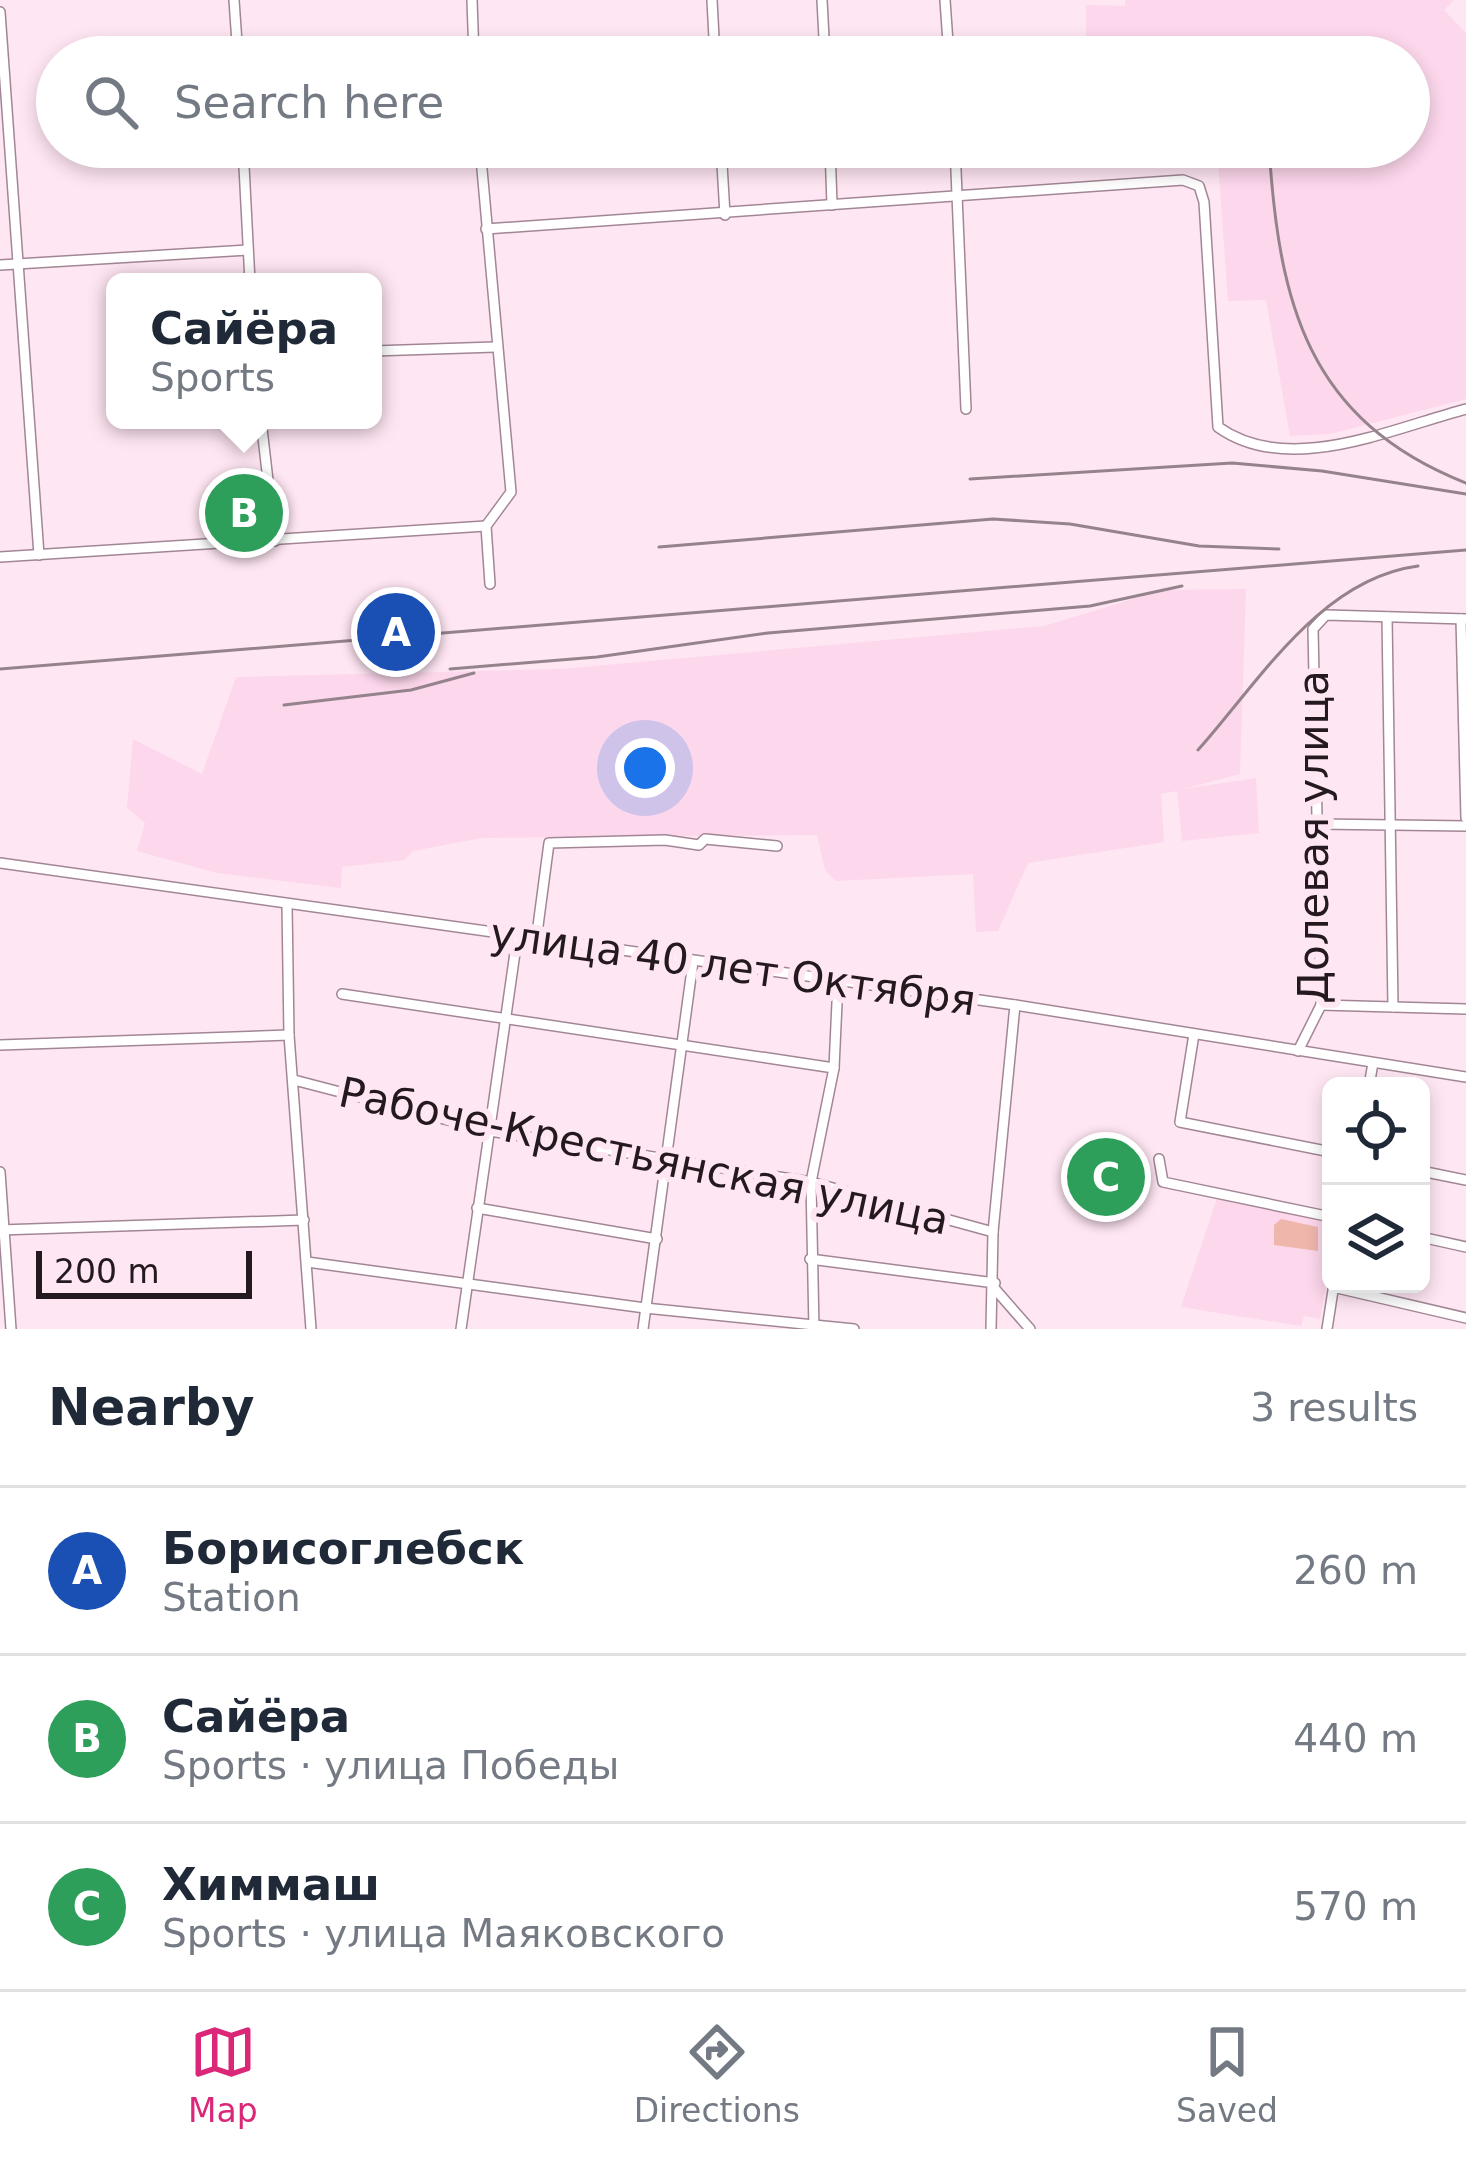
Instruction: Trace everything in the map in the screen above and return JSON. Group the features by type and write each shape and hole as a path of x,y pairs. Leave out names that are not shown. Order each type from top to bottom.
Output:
{"street":[{"path":"234,0 237,36"},
{"path":"472,0 473,36"},
{"path":"712,0 714,36"},
{"path":"822,0 824,36"},
{"path":"945,0 948,36"},
{"path":"0,12 39,555"},
{"path":"245,168 249,273"},
{"path":"482,168 511,492 486,526 490,584"},
{"path":"722,168 725,215"},
{"path":"831,168 832,205"},
{"path":"956,168 966,409"},
{"path":"487,229 1183,180 1199,186 1204,202 1218,427 1241,443 1271,449 1323,446 1466,409"},
{"path":"0,265 248,250"},
{"path":"382,351 495,347"},
{"path":"263,429 274,541"},
{"path":"0,557 486,526"},
{"name":"Долевая улица","path":"1298,1051 1322,1005 1313,629 1326,615 1387,617"},
{"path":"1319,824 1392,824 1466,822 1463,619 1387,617 1392,824 1393,1007"},
{"path":"536,941 549,842 699,844 705,839 777,845"},
{"name":"улица 40 лет Октября","path":"0,863 517,939 1015,1005 1466,1077"},
{"path":"287,904 290,1035 311,1329"},
{"path":"461,1329 517,939"},
{"path":"643,1329 693,962"},
{"path":"814,1327 811,1182 834,1068 838,981"},
{"path":"342,994 834,1068"},
{"path":"992,1329 994,1232 1015,1005"},
{"path":"1322,1005 1466,1010"},
{"path":"1194,1034 1180,1122 1322,1150"},
{"path":"0,1045 290,1035"},
{"path":"1371,1077 1373,1063"},
{"name":"Рабоче-Крестьянская улица","path":"294,1080 490,1131 811,1182 994,1232"},
{"path":"1160,1159 1163,1183 1322,1215"},
{"path":"0,1172 11,1329"},
{"path":"1430,1173 1466,1180"},
{"path":"477,1208 657,1239"},
{"path":"3,1230 304,1220"},
{"path":"1430,1239 1466,1247"},
{"path":"810,1259 995,1286 1030,1329"},
{"path":"307,1262 645,1308 854,1329"},
{"path":"1327,1329 1333,1293"},
{"path":"1366,1293 1466,1318"}],"shaded area":[{"path":"1125,0 1454,0 1444,10 1466,33 1466,399 1330,434 1290,436 1266,300 1228,301 1218,168 1430,168 1430,36 1086,36 1086,5 1125,6"},
{"path":"1246,589 1240,774 1183,789 1256,778 1259,833 1182,841 1177,791 1161,794 1164,842 1028,863 998,931 976,932 973,874 836,881 825,870 817,835 481,838 413,851 405,860 342,867 341,888 217,873 137,851 145,823 127,808 133,739 202,774 236,677 560,669 1044,626 1163,590"},
{"path":"1217,1198 1322,1218 1325,1293 1320,1319 1304,1316 1301,1326 1181,1307"},
{"path":"1281,1219 1318,1227 1318,1251 1274,1245 1274,1225"}],"railway":[{"path":"1271,168 1282,256 1294,305 1312,350 1336,390 1370,426 1412,457 1466,483"},
{"path":"970,479 1232,463 1322,471 1466,494"},
{"path":"659,547 993,519 1070,524 1199,546 1279,549"},
{"path":"0,669 1466,550"},
{"path":"1198,750 1321,612 1383,575 1418,566"},
{"path":"450,669 597,657 768,633 1090,606 1182,586"},
{"path":"284,705 411,690 474,673"}],"place":[{"name":"Сайёра","path":"244,513"},
{"name":"Борисоглебск","path":"396,632"},
{"name":"Химмаш","path":"1106,1177"}]}
